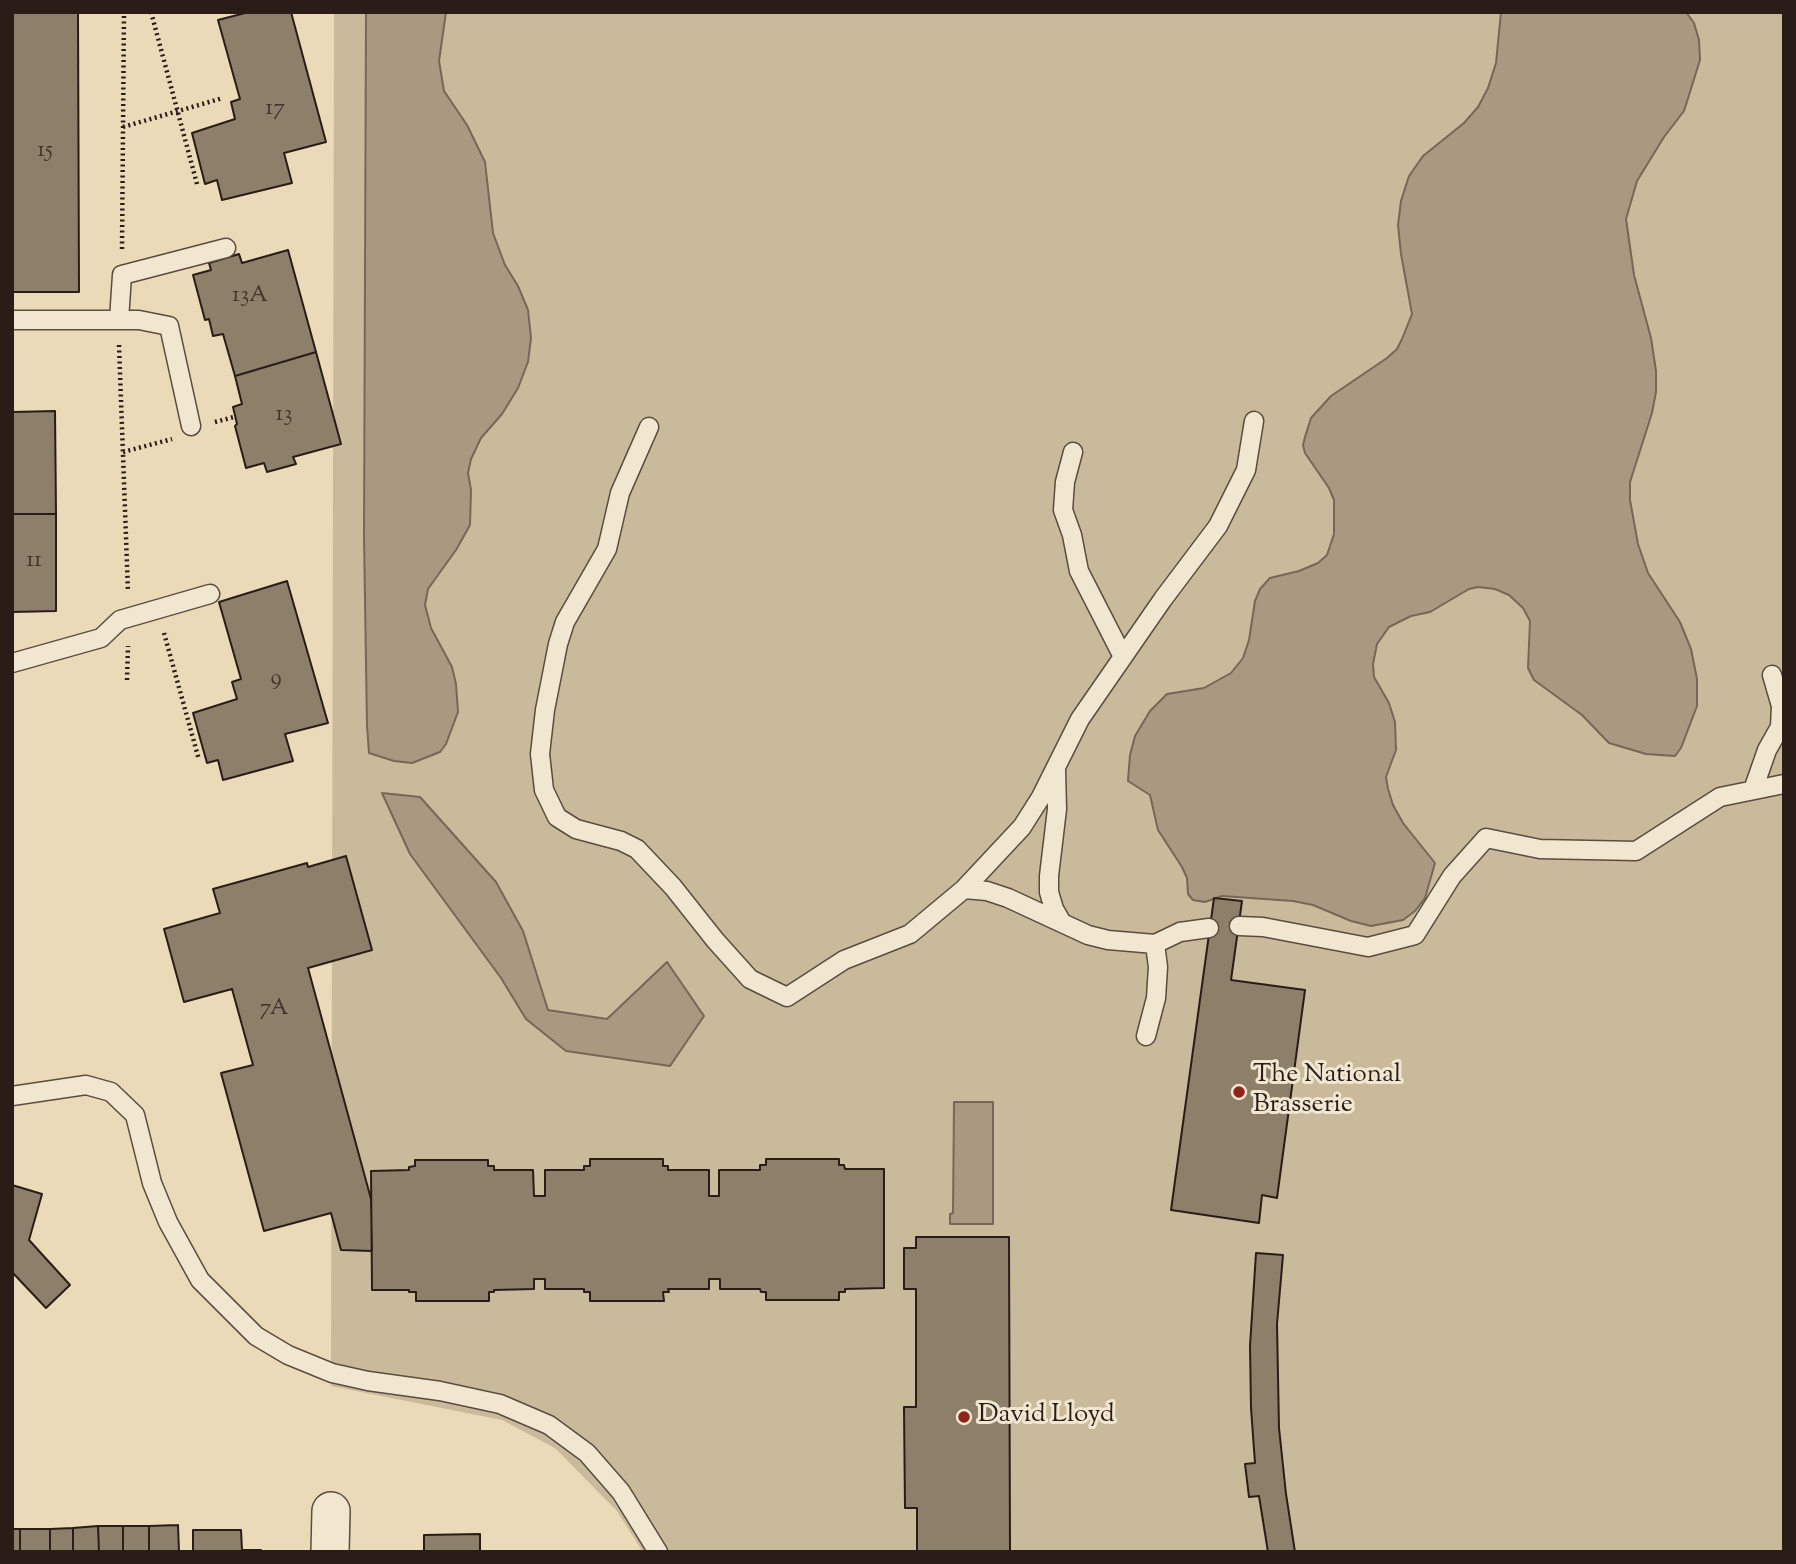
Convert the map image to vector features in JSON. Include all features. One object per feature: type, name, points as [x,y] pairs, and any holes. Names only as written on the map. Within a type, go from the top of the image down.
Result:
[{"type":"street","points":[[330,1552],[331,1511]]},
{"type":"lane","points":[[118,320],[122,275],[226,248]]},
{"type":"lane","points":[[12,320],[139,320],[169,326],[191,426]]},
{"type":"lane","points":[[649,427],[620,493],[607,549],[565,622],[552,669],[540,754],[544,790],[557,817],[576,829],[621,841],[637,849],[673,887],[750,979],[787,997],[844,960],[910,934],[964,889],[1022,827],[1056,770],[1080,719],[1163,599],[1218,526],[1246,470],[1254,421]]},
{"type":"lane","points":[[1073,452],[1065,482],[1063,510],[1072,536],[1079,571],[1123,657]]},
{"type":"lane","points":[[12,663],[101,638],[120,620],[129,625],[210,594]]},
{"type":"lane","points":[[1754,790],[1767,750],[1780,727],[1781,706],[1772,675]]},
{"type":"lane","points":[[1056,770],[1057,809],[1050,859],[1049,892],[1062,923]]},
{"type":"lane","points":[[1238,926],[1264,927],[1368,947],[1415,935],[1452,876],[1486,838],[1540,849],[1636,850],[1720,797],[1784,784]]},
{"type":"lane","points":[[964,889],[987,891],[1008,898],[1088,935],[1108,940],[1155,944],[1180,932],[1209,928]]},
{"type":"lane","points":[[1146,1036],[1156,998],[1158,967],[1155,944]]},
{"type":"lane","points":[[12,1096],[86,1085],[111,1092],[135,1115],[152,1184],[168,1222],[200,1280],[256,1336],[288,1355],[332,1373],[440,1391],[500,1405],[549,1425],[587,1453],[621,1492],[658,1552]]},
{"type":"path","points":[[122,275],[124,12]]},
{"type":"path","points":[[151,12],[197,184]]},
{"type":"path","points":[[123,127],[223,98]]},
{"type":"path","points":[[118,320],[129,625],[127,680]]},
{"type":"path","points":[[129,625],[162,623],[199,760]]},
{"type":"shaded area","points":[[334,12],[1784,12],[1784,1552],[643,1552],[617,1511],[555,1448],[502,1420],[331,1386]]},
{"type":"shaded area","points":[[366,12],[446,12],[439,61],[444,91],[467,125],[485,162],[493,233],[505,265],[528,310],[531,338],[528,362],[518,388],[502,414],[481,438],[471,459],[468,473],[471,490],[470,525],[428,589],[425,605],[431,628],[452,667],[458,712],[446,744],[440,752],[412,763],[394,761],[369,753],[367,726],[364,537]]},
{"type":"shaded area","points":[[1501,12],[1686,12],[1694,23],[1699,40],[1700,60],[1684,111],[1664,137],[1637,181],[1626,219],[1634,275],[1651,338],[1656,371],[1652,413],[1630,482],[1630,500],[1638,544],[1648,573],[1680,622],[1691,649],[1697,679],[1697,706],[1681,748],[1675,756],[1646,754],[1609,743],[1582,715],[1534,680],[1528,668],[1530,621],[1523,608],[1509,595],[1495,589],[1469,589],[1430,612],[1411,616],[1389,627],[1377,644],[1373,664],[1374,677],[1389,703],[1395,722],[1396,750],[1386,777],[1388,789],[1403,823],[1435,863],[1425,898],[1415,911],[1403,920],[1371,926],[1351,921],[1313,905],[1293,901],[1222,896],[1205,902],[1193,900],[1188,894],[1187,878],[1182,867],[1158,830],[1150,795],[1128,781],[1135,736],[1150,711],[1167,694],[1204,688],[1231,673],[1243,658],[1249,640],[1255,601],[1260,589],[1270,578],[1299,571],[1318,563],[1327,555],[1334,534],[1334,500],[1305,453],[1303,445],[1311,418],[1331,396],[1387,358],[1397,349],[1402,339],[1412,314],[1398,225],[1401,201],[1409,176],[1423,156],[1464,123],[1478,107],[1496,63]]},
{"type":"shaded area","points":[[382,793],[420,797],[496,882],[523,931],[548,1010],[607,1019],[667,962],[704,1016],[670,1066],[566,1051],[526,1019],[501,978],[410,854]]},
{"type":"shaded area","points":[[954,1102],[993,1102],[993,1224],[950,1224],[950,1214],[953,1213]]},
{"type":"building","points":[[12,12],[78,12],[79,292],[12,292]]},
{"type":"building","points":[[249,12],[291,12],[326,142],[284,153],[292,183],[222,200],[217,180],[205,184],[192,133],[235,119],[231,102],[240,99],[218,20]]},
{"type":"building","points":[[288,250],[316,352],[235,376],[223,334],[213,336],[209,319],[205,320],[193,275],[211,270],[209,263],[239,254],[242,263]]},
{"type":"building","points":[[316,352],[341,444],[293,457],[296,464],[267,472],[264,463],[246,468],[235,426],[237,424],[233,407],[242,404],[235,376]]},
{"type":"building","points":[[55,411],[56,514],[12,514],[12,412]]},
{"type":"building","points":[[12,514],[56,514],[56,611],[12,612]]},
{"type":"building","points":[[287,581],[328,723],[285,734],[293,761],[223,780],[218,760],[207,763],[193,713],[237,699],[232,682],[241,679],[219,602]]},
{"type":"building","points":[[346,856],[372,950],[308,968],[371,1199],[372,1251],[341,1250],[331,1213],[264,1231],[221,1073],[253,1065],[232,989],[184,1002],[164,929],[220,913],[213,889],[307,863],[308,867]]},
{"type":"building","name":"The National Brasserie","points":[[1214,898],[1242,901],[1231,980],[1305,990],[1277,1198],[1262,1195],[1259,1223],[1171,1210]]},
{"type":"building","points":[[590,1159],[663,1159],[663,1166],[668,1166],[668,1170],[709,1170],[709,1196],[719,1196],[719,1170],[760,1170],[760,1165],[766,1165],[766,1159],[839,1159],[839,1165],[844,1165],[845,1169],[884,1169],[884,1288],[845,1289],[845,1292],[839,1292],[839,1300],[766,1300],[766,1292],[761,1292],[760,1289],[720,1289],[720,1279],[709,1279],[709,1289],[668,1289],[669,1292],[663,1292],[664,1301],[590,1301],[590,1292],[584,1292],[584,1289],[545,1289],[545,1279],[534,1279],[534,1289],[494,1290],[489,1292],[489,1301],[416,1301],[416,1292],[409,1290],[372,1290],[371,1171],[409,1170],[409,1167],[415,1166],[415,1160],[488,1160],[488,1166],[494,1166],[494,1170],[533,1170],[534,1196],[545,1196],[545,1170],[584,1170],[584,1166],[590,1166]]},
{"type":"building","points":[[12,1185],[42,1194],[29,1240],[70,1285],[46,1308],[12,1272]]},
{"type":"building","points":[[916,1237],[1009,1237],[1010,1552],[917,1552],[917,1508],[905,1508],[904,1407],[916,1407],[916,1289],[904,1289],[904,1248],[916,1248]]},
{"type":"building","points":[[1256,1253],[1283,1255],[1277,1324],[1279,1428],[1295,1552],[1268,1552],[1259,1496],[1249,1497],[1245,1464],[1255,1463],[1250,1346]]},
{"type":"building","points":[[178,1525],[179,1552],[149,1552],[149,1526]]},
{"type":"building","points":[[98,1526],[123,1526],[123,1552],[99,1552]]},
{"type":"building","points":[[98,1526],[99,1552],[73,1552],[73,1528]]},
{"type":"building","points":[[123,1526],[149,1526],[149,1552],[123,1552]]},
{"type":"building","points":[[73,1528],[73,1552],[50,1552],[50,1529]]},
{"type":"building","points":[[12,1529],[20,1529],[20,1552],[12,1552]]},
{"type":"building","points":[[20,1529],[50,1529],[50,1552],[20,1552]]},
{"type":"building","points":[[193,1530],[241,1530],[242,1550],[261,1552],[193,1552]]},
{"type":"building","points":[[480,1534],[480,1552],[424,1552],[424,1535]]},
{"type":"place","name":"The National Brasserie","points":[[1239,1092]]},
{"type":"place","name":"David Lloyd","points":[[964,1417]]}]
